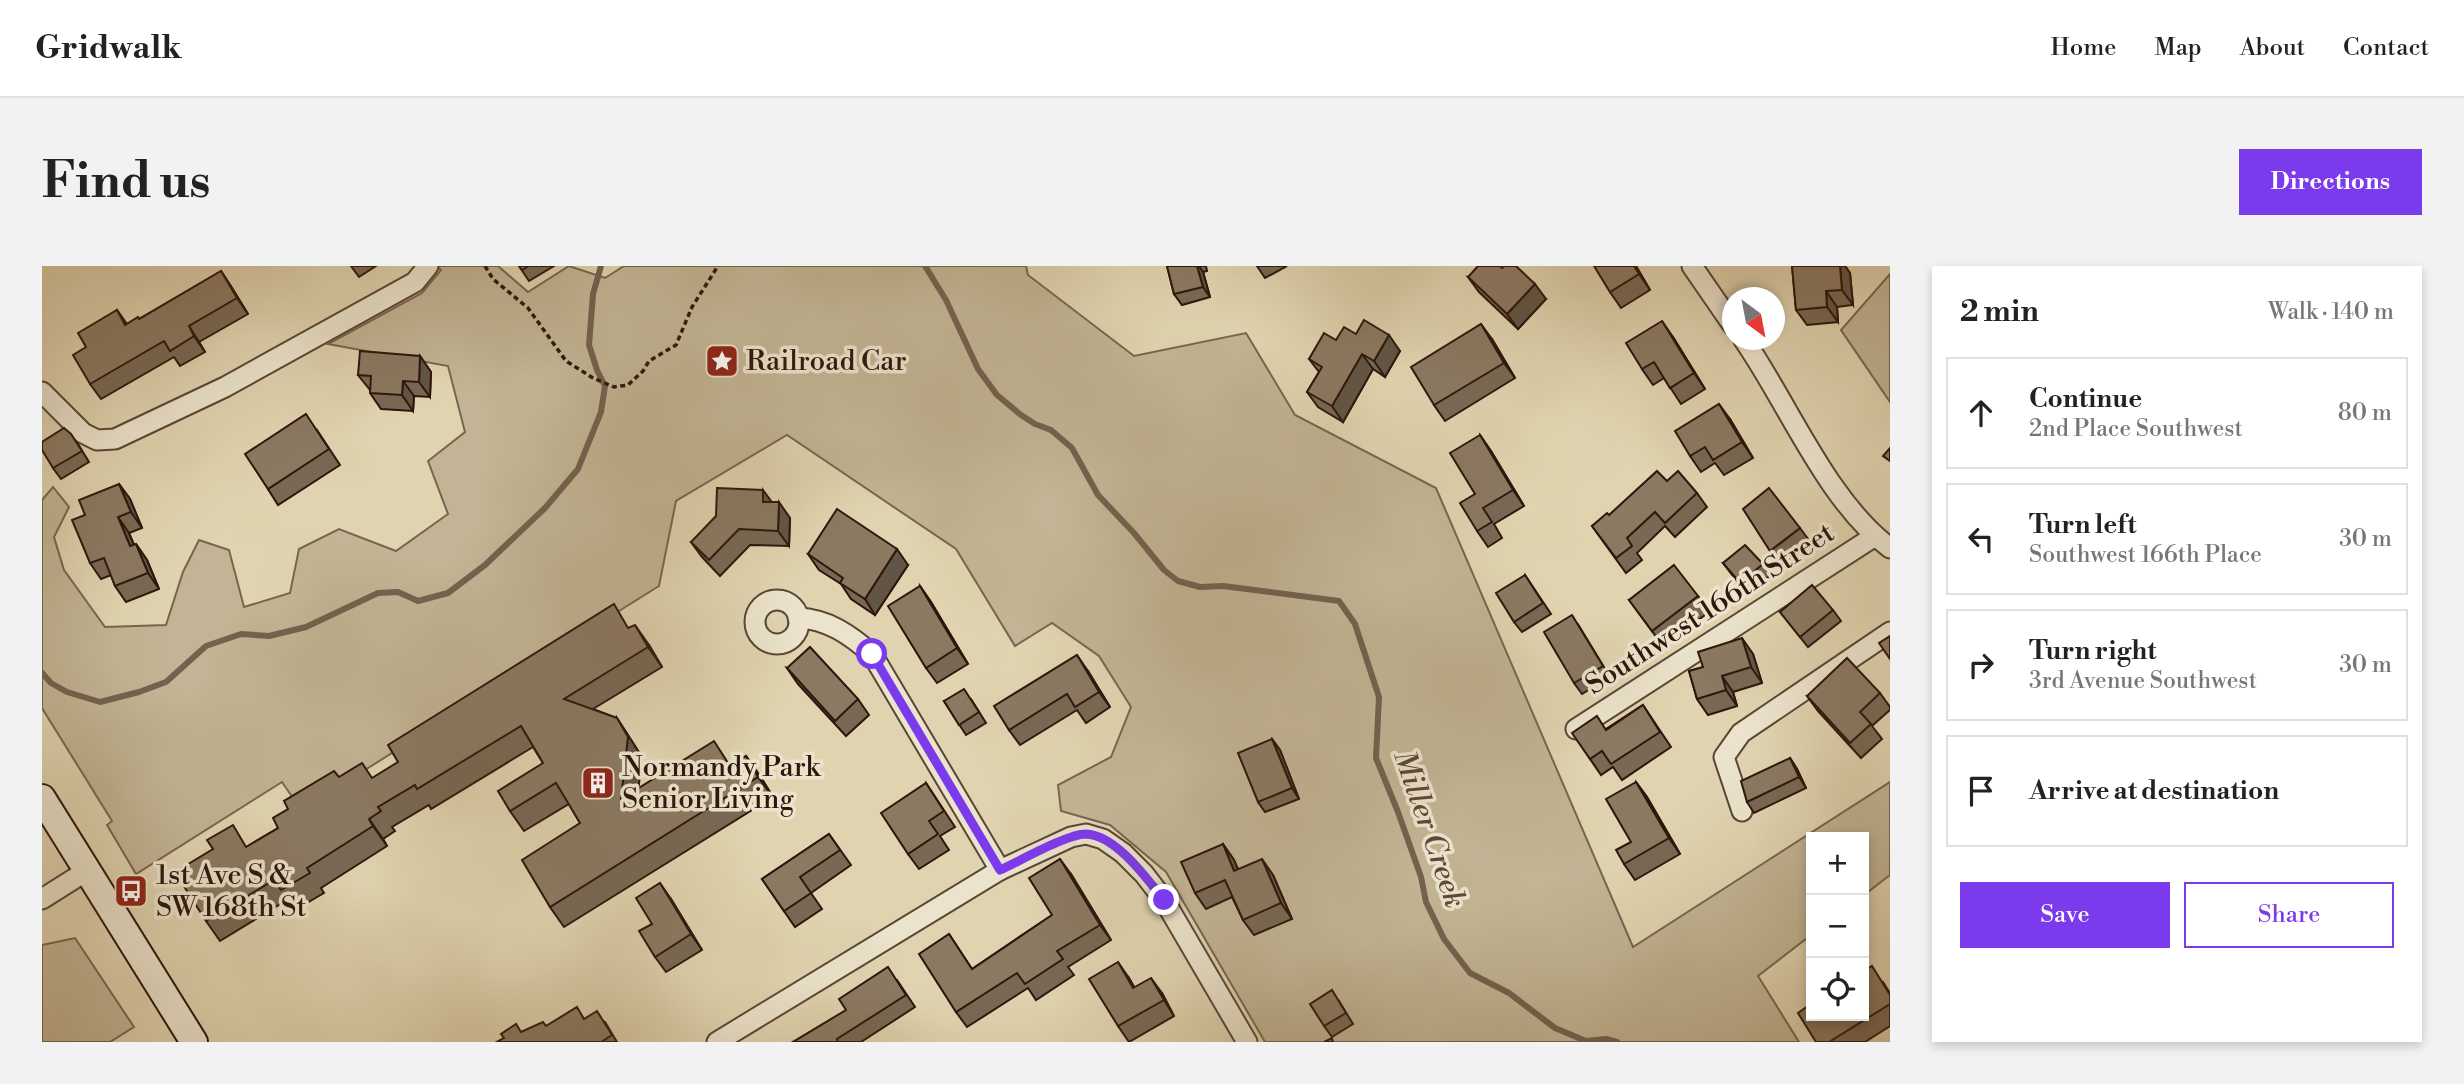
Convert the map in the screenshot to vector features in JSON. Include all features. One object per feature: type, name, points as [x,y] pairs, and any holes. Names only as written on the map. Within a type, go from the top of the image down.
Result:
[{"type":"main road","points":[[42,798],[194,1042]]},
{"type":"street","points":[[42,392],[83,433],[97,440],[115,439],[225,387],[415,282],[428,266]]},
{"type":"street","points":[[1692,266],[1722,310]]},
{"type":"street","points":[[1751,350],[1826,475],[1882,542]]},
{"type":"street","name":"Southwest 166th Street","points":[[1576,729],[1882,542]]},
{"type":"street","points":[[798,618],[811,618],[833,626],[855,639],[872,654],[1000,870]]},
{"type":"street","points":[[1742,811],[1724,757],[1741,733],[1890,632]]},
{"type":"street","points":[[717,1042],[1000,870],[1070,837],[1086,834],[1104,839],[1144,874],[1164,900],[1247,1042]]},
{"type":"street","points":[[42,899],[88,870]]},
{"type":"path","points":[[485,266],[499,285],[528,308],[566,361],[614,387],[628,385],[643,371],[649,360],[676,345],[692,307],[718,266]]},
{"type":"shaded area","points":[[437,266],[498,266],[528,292],[569,266],[605,278],[624,266],[1026,266],[1028,275],[1134,356],[1246,333],[1295,415],[1436,488],[1633,947],[1806,836],[1806,939],[1758,976],[1799,1042],[1265,1042],[1166,872],[1110,825],[1061,811],[1058,785],[1111,757],[1131,707],[1099,656],[1052,623],[1015,646],[956,549],[787,435],[676,501],[659,586],[301,810],[282,782],[136,874],[107,825],[112,821],[42,708],[42,500],[53,487],[69,507],[54,537],[64,570],[105,627],[166,625],[183,572],[199,540],[229,550],[244,607],[290,593],[299,549],[339,529],[396,551],[448,514],[428,461],[465,432],[448,366],[328,344],[422,293],[441,270]]},
{"type":"shaded area","points":[[1890,274],[1890,402],[1841,330]]},
{"type":"shaded area","points":[[1890,782],[1890,875],[1869,891],[1869,832],[1812,832]]},
{"type":"shaded area","points":[[75,938],[134,1027],[110,1042],[42,1042],[42,945]]},
{"type":"building","points":[[1167,266],[1197,266],[1203,287],[1174,294]]},
{"type":"building","points":[[1478,266],[1516,266],[1535,284],[1507,314],[1468,277]]},
{"type":"building","points":[[1594,266],[1634,266],[1639,274],[1610,292]]},
{"type":"building","points":[[1792,266],[1840,266],[1842,290],[1826,291],[1827,307],[1796,310]]},
{"type":"building","points":[[221,271],[237,298],[189,326],[194,336],[170,351],[164,341],[90,384],[73,355],[86,347],[78,333],[117,310],[125,325],[138,317],[139,319]]},
{"type":"building","points":[[1364,320],[1389,335],[1374,361],[1362,354],[1332,406],[1307,392],[1322,367],[1309,359],[1324,333],[1336,340],[1344,327],[1356,334]]},
{"type":"building","points":[[1662,321],[1694,373],[1670,388],[1654,362],[1642,369],[1626,343]]},
{"type":"building","points":[[1481,324],[1504,363],[1434,405],[1411,367]]},
{"type":"building","points":[[360,351],[420,356],[419,382],[403,381],[402,395],[370,393],[371,376],[358,375]]},
{"type":"building","points":[[1719,404],[1742,442],[1713,460],[1705,447],[1690,456],[1675,431]]},
{"type":"building","points":[[306,414],[329,449],[268,489],[245,454]]},
{"type":"building","points":[[64,428],[82,451],[53,468],[42,450],[42,442]]},
{"type":"building","points":[[1480,435],[1513,490],[1483,508],[1492,522],[1477,531],[1460,503],[1475,494],[1450,453]]},
{"type":"building","points":[[1890,448],[1890,461],[1883,456]]},
{"type":"building","points":[[1657,471],[1667,481],[1678,471],[1697,493],[1665,523],[1655,512],[1627,538],[1632,546],[1616,558],[1592,526],[1607,513],[1609,515]]},
{"type":"building","points":[[119,484],[131,512],[118,517],[130,546],[136,544],[148,573],[115,586],[104,558],[90,563],[72,520],[85,515],[79,500]]},
{"type":"building","points":[[717,488],[763,490],[763,502],[779,502],[778,531],[739,529],[709,560],[691,542],[716,516]]},
{"type":"building","points":[[1769,488],[1800,528],[1770,551],[1743,509]]},
{"type":"building","points":[[837,509],[897,549],[865,599],[840,583],[843,578],[808,554]]},
{"type":"building","points":[[1745,545],[1763,564],[1740,583],[1723,563]]},
{"type":"building","points":[[1674,565],[1698,596],[1652,631],[1629,600]]},
{"type":"building","points":[[1525,575],[1543,603],[1514,622],[1496,593]]},
{"type":"building","points":[[1812,585],[1833,610],[1800,637],[1780,612]]},
{"type":"building","points":[[920,586],[957,648],[926,668],[888,606]]},
{"type":"building","name":"Normandy Park Senior Living","points":[[614,604],[628,628],[635,625],[648,647],[564,699],[617,718],[628,737],[621,799],[714,741],[730,766],[746,756],[758,777],[550,907],[522,860],[580,823],[556,783],[510,811],[498,791],[543,763],[521,726],[417,789],[415,785],[378,807],[381,811],[369,819],[373,826],[307,868],[310,873],[281,890],[274,880],[206,921],[175,872],[213,849],[207,840],[233,825],[246,847],[278,828],[273,818],[288,809],[284,801],[334,771],[339,777],[362,763],[372,778],[398,762],[388,745]]},
{"type":"building","points":[[1572,615],[1603,666],[1574,683],[1544,632]]},
{"type":"building","points":[[1890,636],[1890,659],[1879,643]]},
{"type":"building","points":[[1742,638],[1751,667],[1722,676],[1726,690],[1697,699],[1689,671],[1703,667],[1698,652]]},
{"type":"building","points":[[810,647],[858,699],[835,721],[787,668]]},
{"type":"building","points":[[1077,655],[1099,692],[1075,707],[1067,694],[1009,730],[994,706]]},
{"type":"building","points":[[1847,658],[1880,693],[1860,712],[1871,724],[1850,743],[1807,696]]},
{"type":"building","points":[[964,689],[979,712],[959,725],[944,701]]},
{"type":"building","points":[[1643,705],[1660,732],[1611,764],[1602,751],[1590,759],[1572,733],[1597,716],[1606,730]]},
{"type":"building","points":[[1272,739],[1292,788],[1258,802],[1238,753]]},
{"type":"building","points":[[1790,758],[1799,777],[1747,802],[1741,781]]},
{"type":"building","points":[[1636,782],[1669,838],[1624,864],[1616,850],[1631,842],[1606,799]]},
{"type":"building","points":[[926,783],[944,811],[929,821],[938,834],[908,854],[881,813]]},
{"type":"building","points":[[829,834],[840,850],[800,877],[811,893],[784,911],[762,879]]},
{"type":"building","points":[[1223,844],[1234,871],[1262,859],[1281,903],[1243,920],[1225,880],[1195,893],[1181,862]]},
{"type":"building","points":[[1060,859],[1100,925],[1057,951],[1063,959],[1025,984],[1017,973],[956,1012],[919,954],[949,934],[972,969],[1052,915],[1029,878]]},
{"type":"building","points":[[660,883],[691,934],[655,957],[639,931],[652,924],[636,898]]},
{"type":"building","points":[[1118,962],[1133,988],[1151,978],[1164,1000],[1118,1026],[1089,979]]},
{"type":"building","points":[[1872,966],[1890,995],[1890,1004],[1869,1017],[1869,968]]},
{"type":"building","points":[[888,967],[906,995],[837,1039],[838,1042],[793,1042],[846,1010],[839,999]]},
{"type":"building","points":[[1332,990],[1346,1013],[1324,1026],[1310,1004]]},
{"type":"building","points":[[577,1007],[584,1019],[597,1011],[612,1035],[601,1042],[497,1042],[504,1038],[501,1034],[516,1024],[521,1032],[543,1022],[546,1026]]},
{"type":"building","points":[[1806,1007],[1806,1021],[1863,1021],[1829,1042],[1816,1042],[1798,1013]]},
{"type":"waterway","points":[[42,673],[51,683],[67,692],[100,702],[166,682],[206,646],[241,634],[269,636],[306,627],[378,593],[398,592],[418,601],[448,593],[485,565],[545,508],[578,469],[601,412],[605,386],[589,345],[593,294],[601,266]]},
{"type":"waterway","name":"Miller Creek","points":[[925,266],[946,300],[978,369],[997,395],[1021,415],[1051,430],[1072,448],[1098,495],[1164,570],[1178,581],[1200,587],[1223,586],[1339,601],[1355,624],[1379,697],[1376,758],[1421,877],[1426,902],[1444,939],[1470,973],[1509,993],[1555,1028],[1586,1041],[1606,1039],[1617,1042]]},
{"type":"place","name":"Railroad Car","points":[[722,361]]},
{"type":"place","name":"Normandy Park Senior Living","points":[[598,783]]},
{"type":"place","name":"1st Ave S & SW 168th St","points":[[131,891]]},
{"type":"route","points":[[872,654],[1000,870],[1070,837],[1086,834],[1104,839],[1123,853],[1164,900]]}]
